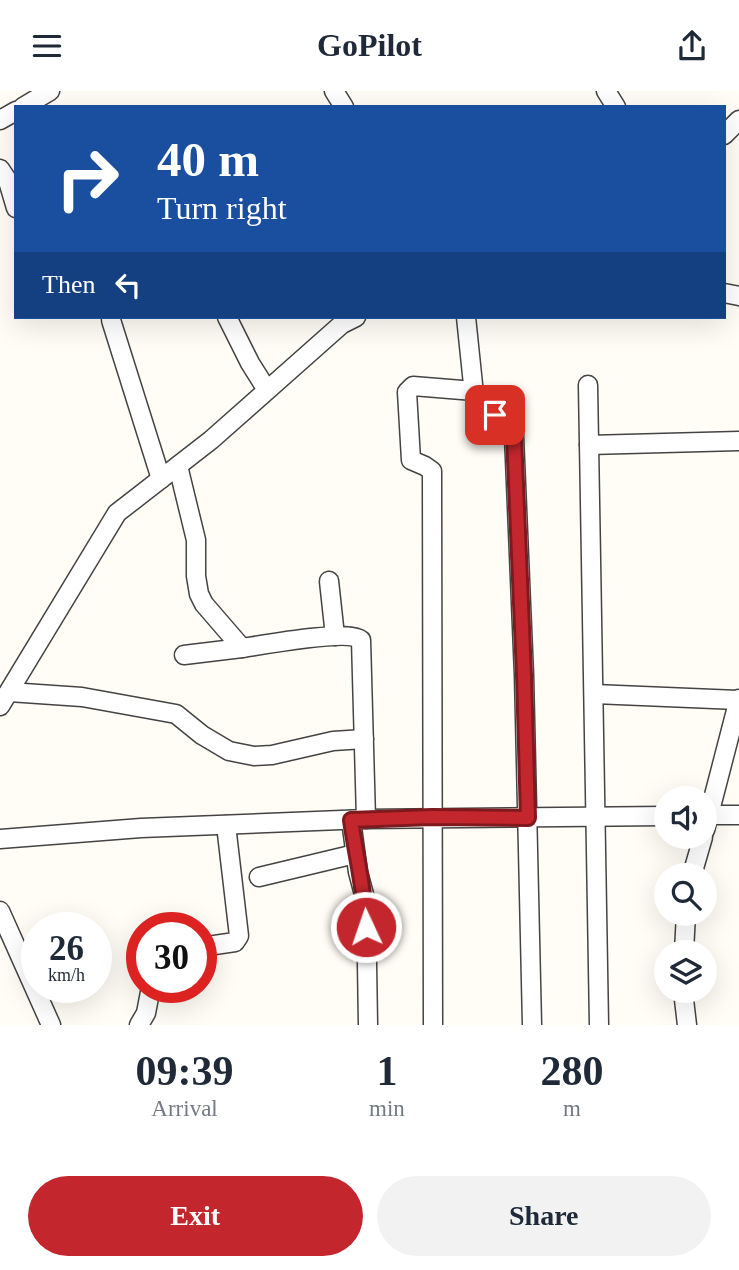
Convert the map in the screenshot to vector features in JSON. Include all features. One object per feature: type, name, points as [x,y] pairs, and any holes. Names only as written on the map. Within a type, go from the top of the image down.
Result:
[{"type":"street","points":[[26,105],[50,91]]},
{"type":"street","points":[[726,133],[739,120]]},
{"type":"street","points":[[0,169],[8,181],[14,201]]},
{"type":"street","points":[[228,319],[267,390]]},
{"type":"street","points":[[4,699],[117,513],[178,466],[342,324],[352,319]]},
{"type":"street","points":[[466,319],[477,401],[509,424],[514,436],[524,675],[531,1025]]},
{"type":"street","points":[[111,320],[161,479]]},
{"type":"street","points":[[588,385],[599,1025]]},
{"type":"street","points":[[433,1025],[432,471],[411,460],[407,392],[413,386],[474,391]]},
{"type":"street","points":[[589,445],[739,441]]},
{"type":"street","points":[[178,466],[196,540],[196,576],[200,594],[204,604],[242,648]]},
{"type":"street","points":[[328,581],[335,636]]},
{"type":"street","points":[[184,655],[335,636],[356,636],[361,640],[364,739],[355,854],[366,902],[368,1025]]},
{"type":"street","points":[[594,694],[738,700],[716,786]]},
{"type":"street","points":[[4,699],[82,697],[177,714],[202,735],[229,751],[254,756],[272,755],[333,741],[364,739]]},
{"type":"street","points":[[717,818],[739,814]]},
{"type":"street","points":[[0,839],[141,828],[432,817],[654,816]]},
{"type":"street","points":[[217,945],[235,942],[239,936],[226,825]]},
{"type":"street","points":[[259,877],[355,854]]},
{"type":"street","points":[[0,911],[46,1024]]},
{"type":"street","points":[[139,1025],[148,1003]]},
{"type":"street","points":[[684,1003],[687,1025]]},
{"type":"route","points":[[366,927],[365,895],[358,873],[351,820],[528,818],[514,436],[509,424],[495,415]]}]
